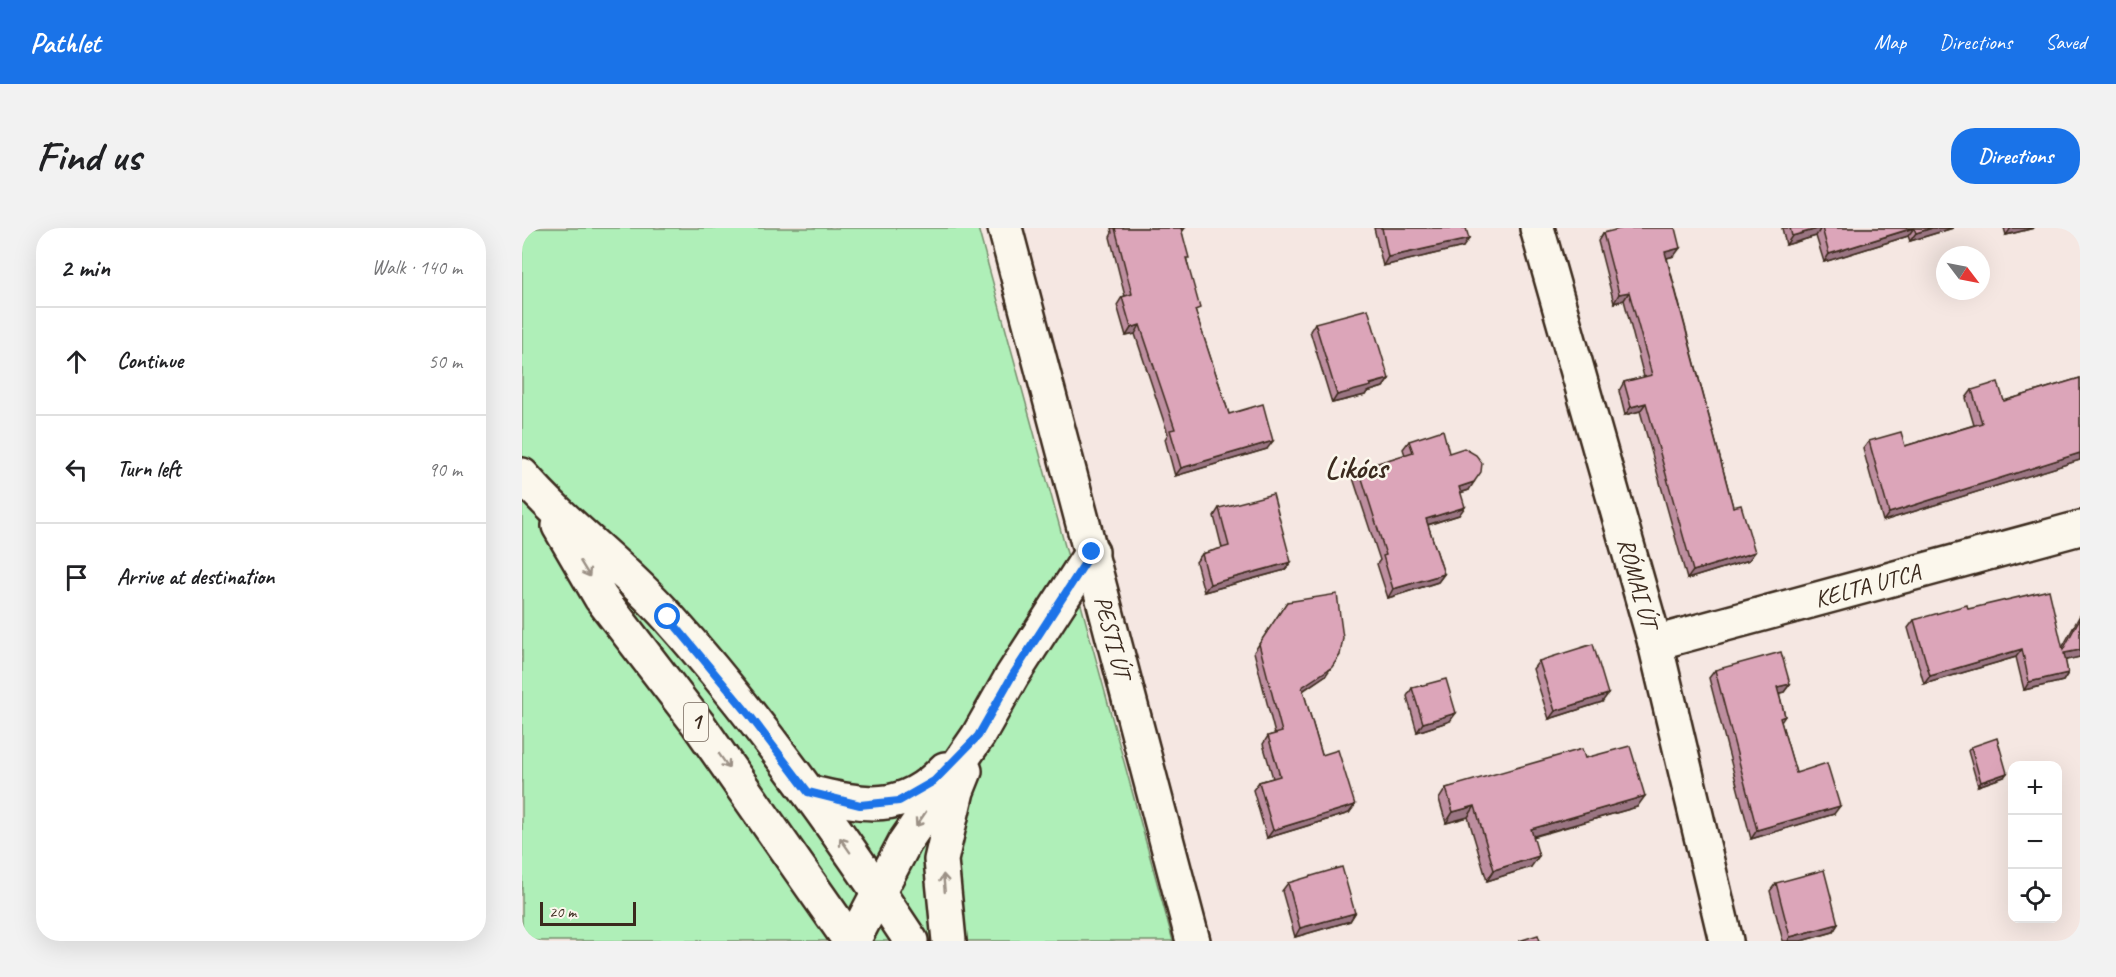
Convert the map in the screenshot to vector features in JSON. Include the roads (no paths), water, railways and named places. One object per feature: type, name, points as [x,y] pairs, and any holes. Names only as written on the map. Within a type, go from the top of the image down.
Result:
[{"type":"street","name":"PESTI ÚT","points":[[1005,228],[1193,941]]},
{"type":"street","name":"RÓMAI ÚT","points":[[1537,228],[1655,643],[1725,941]]},
{"type":"street","name":"1","points":[[522,475],[544,501],[608,557],[668,617],[751,717],[808,792],[911,941]]},
{"type":"street","name":"1","points":[[544,501],[602,598],[698,724],[852,941]]},
{"type":"street","name":"KELTA UTCA","points":[[1655,643],[2080,528]]},
{"type":"street","points":[[852,941],[905,842],[978,736],[1012,676],[1092,552]]},
{"type":"street","points":[[808,792],[860,805],[899,801],[934,781],[978,736]]},
{"type":"street","points":[[949,941],[941,860],[957,791],[978,736]]},
{"type":"district","name":"Likócs","points":[[1356,468]]}]
